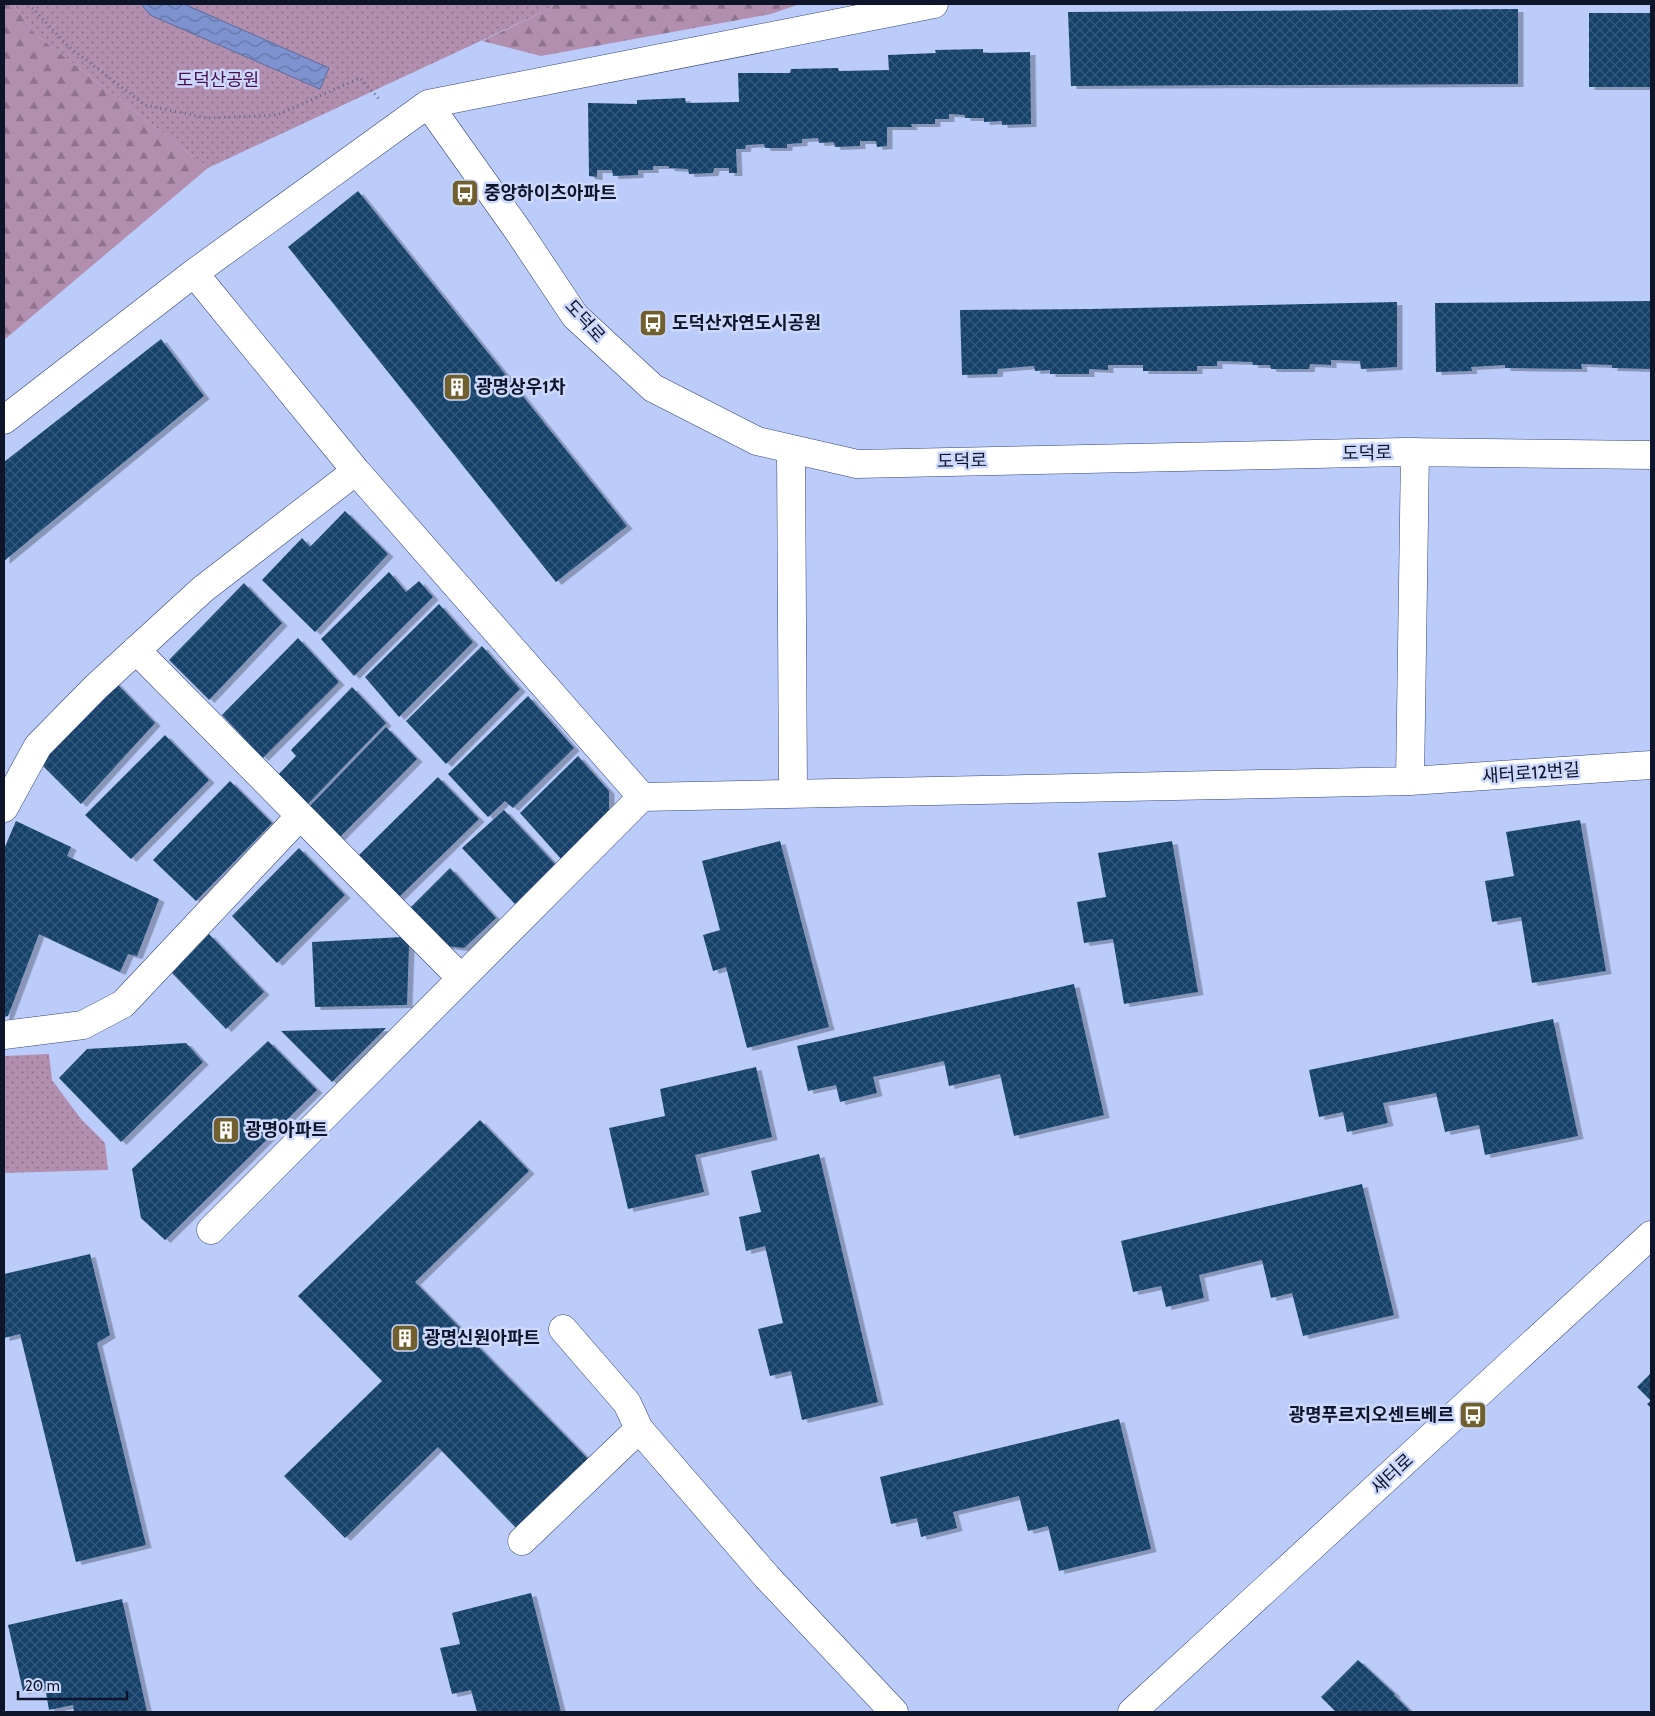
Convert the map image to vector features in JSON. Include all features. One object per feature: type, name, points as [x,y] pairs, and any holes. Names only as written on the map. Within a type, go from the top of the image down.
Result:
[{"type":"street","points":[[4,420],[194,273],[428,104],[934,4]]},
{"type":"street","name":"도덕로","points":[[428,104],[520,232],[575,316],[653,388],[757,441],[857,464],[1414,452],[1651,455]]},
{"type":"street","points":[[194,273],[356,471],[642,797],[211,1230]]},
{"type":"street","points":[[791,449],[793,794]]},
{"type":"street","points":[[1410,781],[1414,452]]},
{"type":"street","points":[[4,808],[38,746],[96,687],[203,589],[356,471]]},
{"type":"street","points":[[136,650],[461,978]]},
{"type":"street","name":"새터로12번길","points":[[642,797],[1410,781],[1651,765]]},
{"type":"street","points":[[4,1035],[82,1025],[123,1004],[300,816]]},
{"type":"street","name":"새터로","points":[[1132,1712],[1651,1235]]},
{"type":"street","points":[[563,1329],[627,1403],[639,1429],[767,1577],[894,1712]]},
{"type":"street","points":[[522,1541],[639,1429]]},
{"type":"path","points":[[29,4],[68,46],[145,105],[208,118],[277,115],[360,78],[400,123]]},
{"type":"green space","points":[[4,4],[13,4],[35,34],[208,168],[4,340]]},
{"type":"green space","name":"도덕산공원","points":[[13,4],[554,4],[549,9],[208,168],[35,34]]},
{"type":"green space","points":[[554,4],[800,4],[771,14],[541,56],[482,41],[549,9]]},
{"type":"green space","points":[[49,1054],[52,1080],[81,1119],[105,1143],[108,1170],[4,1173],[4,1056]]},
{"type":"water","points":[[141,4],[184,4],[329,68],[320,89],[150,15]]},
{"type":"building","points":[[1518,9],[1518,84],[1071,86],[1068,12]]},
{"type":"building","points":[[1589,13],[1651,13],[1651,87],[1589,87]]},
{"type":"building","points":[[983,49],[983,53],[1030,52],[1031,124],[1002,125],[1002,121],[984,122],[984,118],[965,118],[965,115],[949,114],[949,119],[935,119],[935,124],[911,124],[912,127],[887,127],[887,146],[877,147],[876,141],[860,141],[860,146],[835,147],[834,142],[819,143],[818,138],[802,139],[802,143],[787,144],[787,148],[765,148],[764,144],[746,145],[745,149],[736,149],[737,173],[729,173],[729,168],[714,168],[713,173],[689,174],[688,169],[653,166],[653,170],[638,170],[638,175],[613,176],[612,170],[597,170],[597,177],[589,176],[588,103],[637,104],[637,100],[685,98],[686,103],[739,102],[738,73],[790,73],[791,69],[838,68],[839,71],[889,70],[888,55],[936,53],[935,50]]},
{"type":"building","name":"광명상우1차","points":[[358,191],[627,526],[556,582],[288,247]]},
{"type":"building","points":[[1651,301],[1651,369],[1612,368],[1612,365],[1581,364],[1582,369],[1505,368],[1505,365],[1471,367],[1472,371],[1436,372],[1435,303]]},
{"type":"building","points":[[1397,302],[1397,367],[1361,369],[1360,361],[1331,360],[1331,365],[1310,364],[1309,369],[1271,369],[1270,365],[1253,365],[1252,362],[1217,361],[1217,366],[1197,366],[1197,371],[1143,371],[1143,365],[1108,365],[1108,370],[1089,369],[1089,374],[1050,374],[1050,370],[1035,371],[1034,366],[998,369],[997,374],[962,375],[960,310]]},
{"type":"building","points":[[161,339],[204,396],[4,561],[4,462]]},
{"type":"building","points":[[345,511],[388,554],[315,632],[262,580],[302,538],[310,547]]},
{"type":"building","points":[[389,572],[406,592],[419,581],[433,597],[354,676],[321,639]]},
{"type":"building","points":[[244,583],[282,623],[209,700],[169,660]]},
{"type":"building","points":[[439,604],[473,642],[399,717],[365,677]]},
{"type":"building","points":[[298,638],[339,682],[263,758],[222,715]]},
{"type":"building","points":[[482,646],[520,689],[446,764],[406,721]]},
{"type":"building","points":[[114,681],[155,723],[81,804],[39,762]]},
{"type":"building","points":[[352,687],[386,723],[307,805],[277,776],[296,756],[291,750]]},
{"type":"building","points":[[528,696],[574,748],[513,808],[505,801],[488,817],[448,774]]},
{"type":"building","points":[[386,727],[417,759],[339,838],[309,807]]},
{"type":"building","points":[[165,735],[209,780],[131,859],[85,815]]},
{"type":"building","points":[[578,756],[609,791],[609,815],[562,860],[520,813]]},
{"type":"building","points":[[438,777],[479,819],[398,898],[357,857]]},
{"type":"building","points":[[230,781],[272,823],[196,901],[153,860]]},
{"type":"building","points":[[504,810],[555,864],[515,904],[462,848]]},
{"type":"building","points":[[1580,820],[1606,971],[1532,983],[1521,917],[1492,922],[1485,881],[1514,876],[1506,832]]},
{"type":"building","points":[[16,821],[71,847],[67,856],[159,899],[137,956],[128,954],[120,972],[39,934],[8,1016],[4,1017],[4,849]]},
{"type":"building","points":[[780,841],[829,1027],[747,1048],[726,967],[713,971],[703,935],[720,930],[702,861]]},
{"type":"building","points":[[1172,841],[1198,992],[1124,1004],[1113,939],[1084,943],[1077,902],[1106,897],[1098,853]]},
{"type":"building","points":[[299,848],[345,895],[277,963],[232,916]]},
{"type":"building","points":[[450,868],[496,918],[464,948],[445,946],[409,909]]},
{"type":"building","points":[[209,934],[264,992],[226,1029],[172,973]]},
{"type":"building","points":[[402,937],[409,946],[407,1005],[315,1007],[312,942]]},
{"type":"building","points":[[1074,984],[1104,1115],[1014,1136],[1000,1074],[949,1086],[944,1061],[873,1077],[877,1093],[840,1102],[836,1085],[808,1091],[797,1046]]},
{"type":"building","points":[[1553,1019],[1578,1136],[1485,1155],[1479,1125],[1445,1132],[1436,1093],[1383,1103],[1388,1123],[1347,1132],[1343,1112],[1319,1117],[1309,1070]]},
{"type":"building","points":[[386,1028],[332,1082],[281,1031]]},
{"type":"building","name":"광명아파트","points":[[268,1041],[317,1090],[165,1240],[141,1218],[132,1169]]},
{"type":"building","points":[[186,1043],[203,1062],[121,1142],[59,1078],[87,1049]]},
{"type":"building","points":[[756,1067],[772,1137],[695,1155],[704,1192],[628,1209],[609,1128],[665,1116],[660,1089]]},
{"type":"building","name":"광명신원아파트","points":[[480,1120],[529,1171],[415,1282],[589,1460],[517,1529],[438,1447],[345,1538],[284,1476],[382,1381],[298,1296]]},
{"type":"building","points":[[819,1154],[878,1402],[802,1420],[791,1371],[770,1376],[758,1329],[783,1323],[765,1246],[746,1251],[739,1217],[761,1212],[751,1171]]},
{"type":"building","points":[[1362,1184],[1394,1315],[1303,1336],[1292,1293],[1271,1298],[1262,1260],[1199,1275],[1204,1298],[1166,1307],[1161,1286],[1133,1292],[1121,1241]]},
{"type":"building","points":[[90,1254],[110,1335],[97,1343],[146,1545],[76,1562],[20,1334],[4,1338],[4,1274]]},
{"type":"building","points":[[1651,1373],[1651,1401],[1637,1387]]},
{"type":"building","points":[[1119,1419],[1151,1549],[1059,1571],[1048,1526],[1028,1531],[1019,1496],[953,1512],[957,1528],[921,1537],[917,1518],[891,1524],[880,1477]]},
{"type":"building","points":[[531,1593],[561,1712],[477,1712],[471,1690],[452,1694],[440,1648],[460,1644],[452,1613]]},
{"type":"building","points":[[122,1599],[147,1712],[74,1712],[73,1705],[49,1710],[45,1687],[23,1691],[8,1625]]},
{"type":"building","points":[[1358,1660],[1395,1694],[1411,1712],[1333,1712],[1335,1711],[1321,1697]]},
{"type":"place","name":"중앙하이츠아파트","points":[[465,193]]},
{"type":"place","name":"도덕산자연도시공원","points":[[653,323]]},
{"type":"place","name":"광명상우1차","points":[[457,387]]},
{"type":"place","name":"광명아파트","points":[[226,1130]]},
{"type":"place","name":"광명신원아파트","points":[[405,1338]]},
{"type":"place","name":"광명푸르지오센트베르","points":[[1473,1415]]}]
